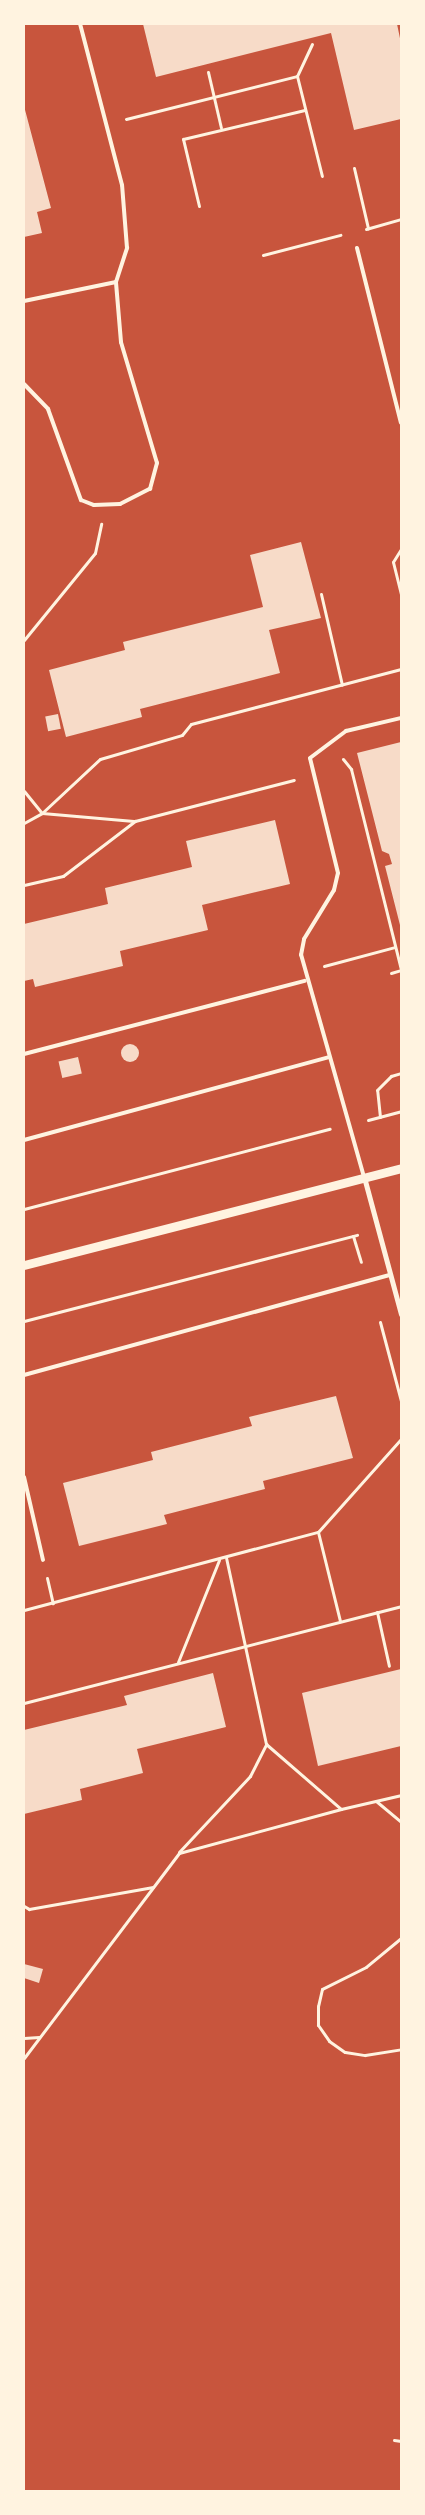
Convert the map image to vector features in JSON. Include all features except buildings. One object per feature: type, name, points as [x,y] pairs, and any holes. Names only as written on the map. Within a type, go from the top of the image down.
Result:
[{"type":"street","points":[[24,1265],[401,1168]]},
{"type":"street","points":[[364,1177],[401,1314]]},
{"type":"lane","points":[[24,384],[48,409],[81,500],[107,506],[138,498],[150,489],[157,463],[120,342],[116,282],[127,248],[127,224],[106,124],[80,24]]},
{"type":"lane","points":[[357,248],[401,423]]},
{"type":"lane","points":[[24,301],[116,282]]},
{"type":"lane","points":[[364,1177],[350,1124],[305,981],[304,939],[334,890],[338,873],[310,758],[346,731],[401,718]]},
{"type":"lane","points":[[24,1054],[305,981]]},
{"type":"lane","points":[[24,1140],[329,1057]]},
{"type":"lane","points":[[24,1375],[389,1275]]},
{"type":"lane","points":[[24,1477],[43,1560]]},
{"type":"path","points":[[312,44],[297,76],[322,176]]},
{"type":"path","points":[[208,72],[221,128]]},
{"type":"path","points":[[106,124],[297,76]]},
{"type":"path","points":[[199,206],[183,139],[221,128],[305,110]]},
{"type":"path","points":[[354,168],[368,228]]},
{"type":"path","points":[[361,230],[401,219]]},
{"type":"path","points":[[263,255],[345,234]]},
{"type":"path","points":[[24,640],[95,553],[107,506]]},
{"type":"path","points":[[401,549],[393,562],[401,594]]},
{"type":"path","points":[[321,594],[342,685]]},
{"type":"path","points":[[24,823],[42,813],[100,759],[182,734],[191,724],[401,670]]},
{"type":"path","points":[[351,769],[401,970],[391,973]]},
{"type":"path","points":[[24,791],[42,813],[135,821],[314,776]]},
{"type":"path","points":[[24,885],[63,876],[135,821]]},
{"type":"path","points":[[304,971],[396,947]]},
{"type":"path","points":[[380,1117],[377,1090],[401,1073]]},
{"type":"path","points":[[24,1209],[401,1111]]},
{"type":"path","points":[[24,1321],[378,1229]]},
{"type":"path","points":[[398,1382],[401,1401]]},
{"type":"path","points":[[24,1610],[219,1560],[318,1532],[401,1439]]},
{"type":"path","points":[[318,1532],[340,1621]]},
{"type":"path","points":[[226,1558],[266,1744],[341,1809]]},
{"type":"path","points":[[178,1663],[219,1560]]},
{"type":"path","points":[[24,1703],[401,1606]]},
{"type":"path","points":[[377,1612],[389,1666]]},
{"type":"path","points":[[24,2058],[179,1853],[250,1776],[266,1744]]},
{"type":"path","points":[[179,1853],[341,1809],[401,1795]]},
{"type":"path","points":[[376,1800],[401,1822]]},
{"type":"path","points":[[24,1906],[29,1910],[153,1887]]},
{"type":"path","points":[[401,1938],[366,1967],[322,1989],[318,2025],[329,2041],[345,2052],[365,2056],[401,2049]]},
{"type":"path","points":[[24,2038],[39,2037]]},
{"type":"path","points":[[394,2440],[401,2441]]}]
